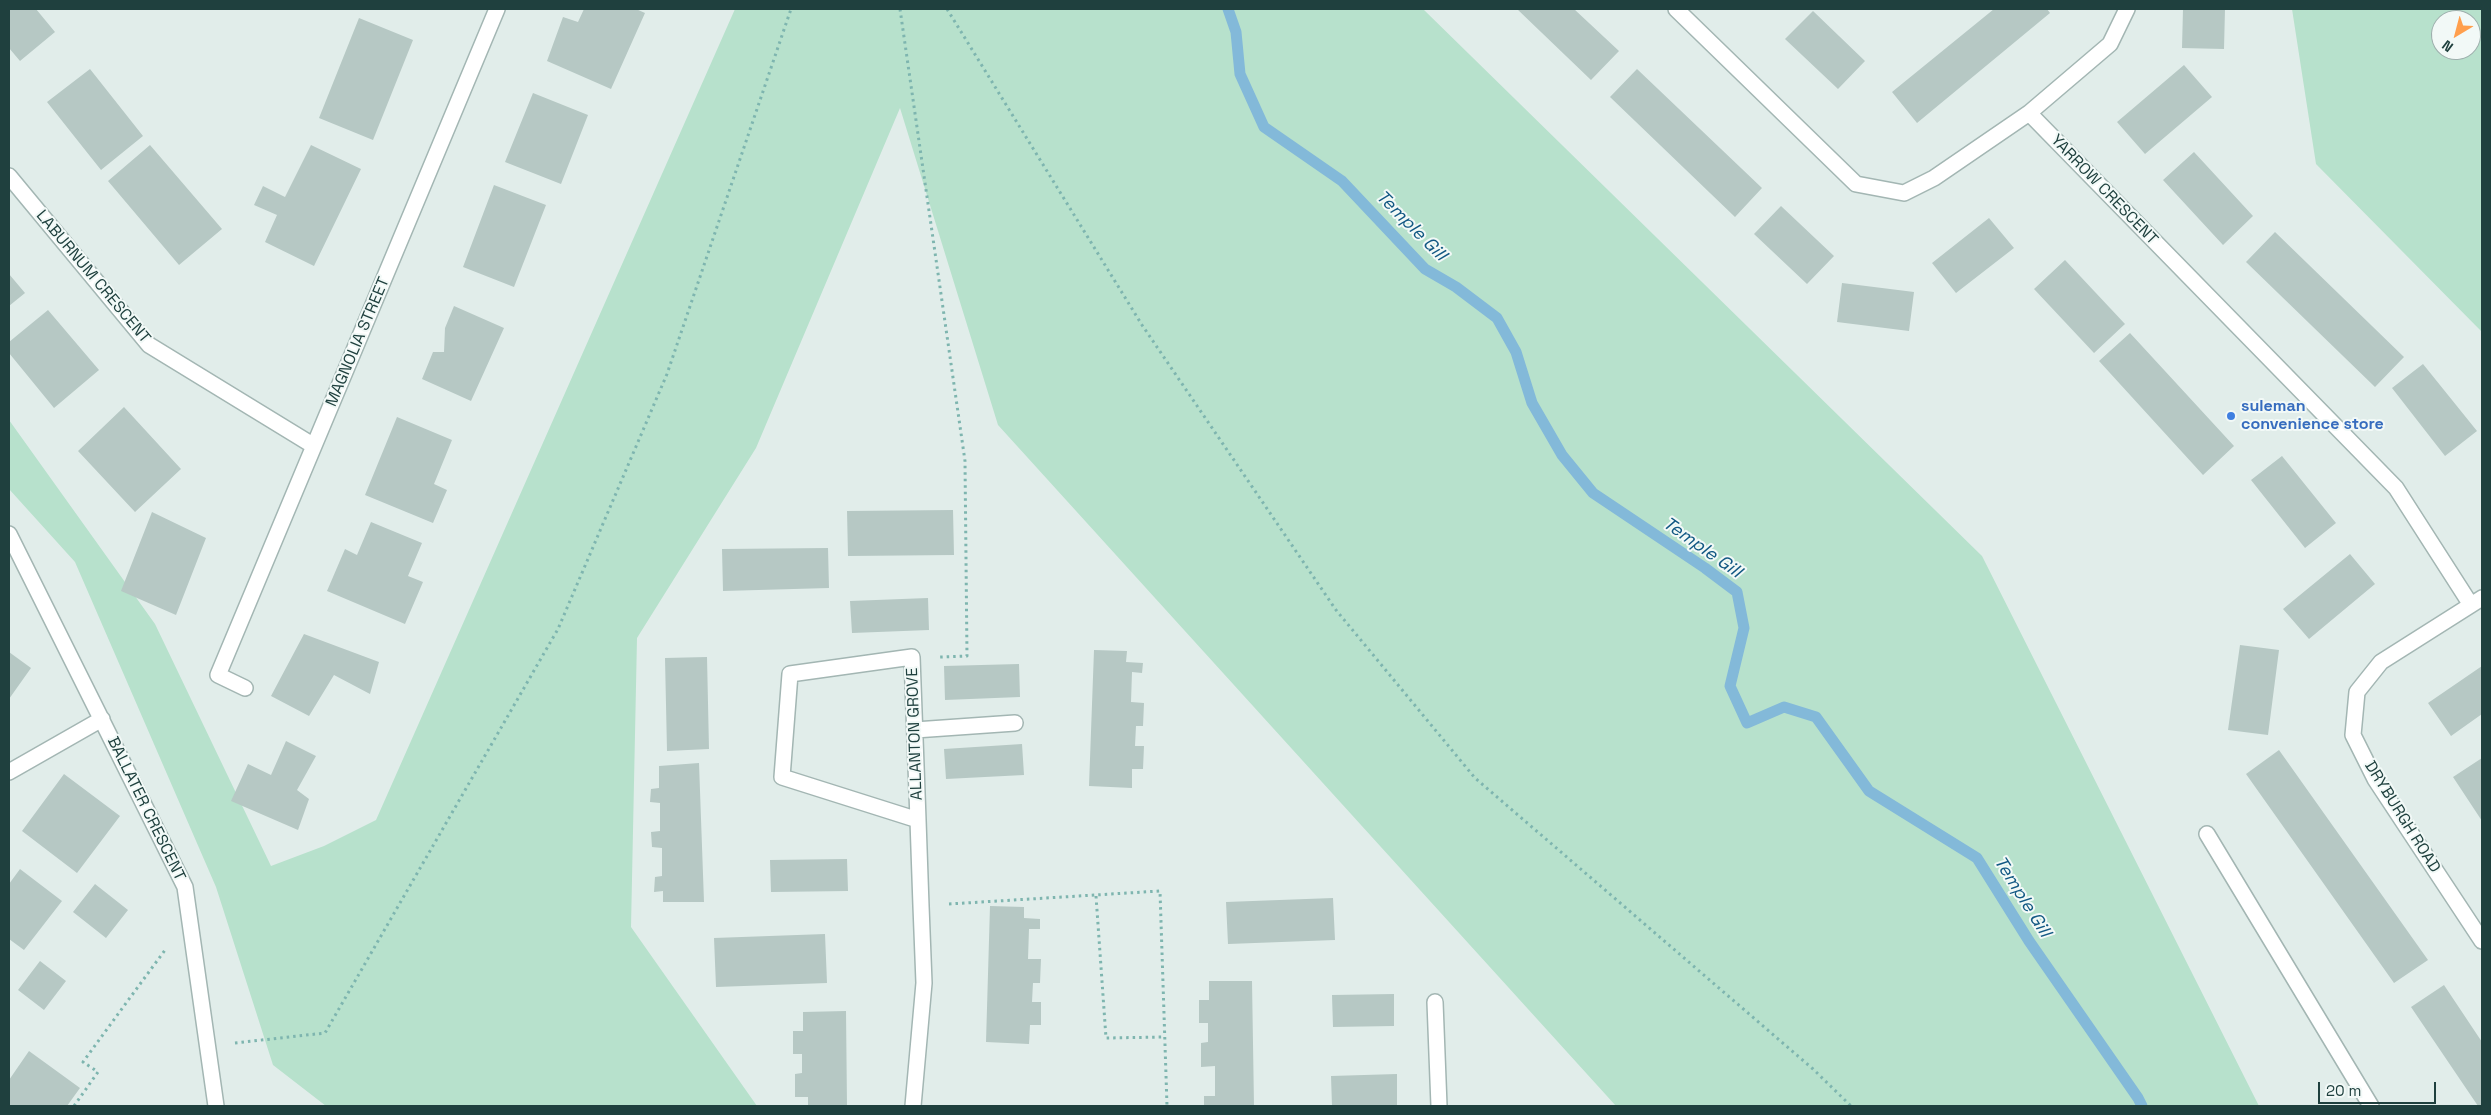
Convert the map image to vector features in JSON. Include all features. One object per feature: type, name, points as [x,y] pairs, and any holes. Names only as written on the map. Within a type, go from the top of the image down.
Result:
[{"type":"street","name":"MAGNOLIA STREET","points":[[245,688],[218,674],[497,9]]},
{"type":"street","points":[[1676,9],[1856,184],[1904,193],[1934,178],[2029,114],[2110,44],[2127,9]]},
{"type":"street","name":"YARROW CRESCENT","points":[[2029,114],[2396,488],[2477,601]]},
{"type":"street","name":"LABURNUM CRESCENT","points":[[9,176],[149,345],[314,446]]},
{"type":"street","name":"BALLATER CRESCENT","points":[[9,534],[185,888],[216,1106]]},
{"type":"street","name":"DRYBURGH ROAD","points":[[2477,601],[2381,662],[2357,692],[2353,735],[2375,779],[2482,941]]},
{"type":"street","name":"ALLANTON GROVE","points":[[913,1106],[924,983],[915,730],[912,657],[790,674],[782,777],[918,820]]},
{"type":"street","points":[[9,772],[102,720]]},
{"type":"street","points":[[915,730],[1016,723]]},
{"type":"street","points":[[2207,834],[2371,1106]]},
{"type":"street","points":[[1435,1002],[1438,1106]]},
{"type":"path","points":[[208,1046],[324,1033],[558,629],[667,374],[791,9]]},
{"type":"path","points":[[900,9],[965,461],[967,656],[912,657]]},
{"type":"path","points":[[947,9],[1142,325],[1342,618],[1475,778],[1813,1069],[1851,1106]]},
{"type":"path","points":[[921,906],[1160,891],[1167,1106]]},
{"type":"path","points":[[1096,896],[1106,1038],[1164,1037]]},
{"type":"path","points":[[74,1106],[98,1072],[82,1062],[189,918]]},
{"type":"green space","points":[[735,9],[1423,9],[1982,556],[2259,1106],[1616,1106],[998,425],[900,108],[756,448],[637,638],[631,927],[757,1106],[326,1106],[273,1065],[216,887],[75,562],[9,489],[9,420],[155,624],[271,866],[324,846],[376,820]]},
{"type":"green space","points":[[2292,9],[2482,9],[2482,332],[2316,164]]},
{"type":"building","points":[[9,9],[36,9],[55,32],[20,61],[9,48]]},
{"type":"building","points":[[584,9],[636,9],[645,13],[611,89],[547,61],[563,17],[578,22]]},
{"type":"building","points":[[1517,9],[1574,9],[1619,51],[1591,80]]},
{"type":"building","points":[[1994,9],[2047,9],[2050,13],[1917,123],[1892,92]]},
{"type":"building","points":[[2183,9],[2225,9],[2224,49],[2182,48]]},
{"type":"building","points":[[1813,11],[1865,61],[1838,89],[1785,39]]},
{"type":"building","points":[[359,18],[413,40],[373,140],[319,118]]},
{"type":"building","points":[[2184,65],[2212,97],[2145,154],[2117,122]]},
{"type":"building","points":[[90,69],[143,136],[101,170],[47,102]]},
{"type":"building","points":[[1637,69],[1762,188],[1735,217],[1610,97]]},
{"type":"building","points":[[533,93],[588,115],[561,184],[505,162]]},
{"type":"building","points":[[150,145],[222,229],[179,265],[108,181]]},
{"type":"building","points":[[311,145],[361,169],[314,266],[265,242],[277,215],[254,205],[263,186],[285,197]]},
{"type":"building","points":[[2194,152],[2253,216],[2223,245],[2163,180]]},
{"type":"building","points":[[494,185],[546,205],[514,287],[463,267]]},
{"type":"building","points":[[1781,206],[1834,256],[1807,284],[1754,234]]},
{"type":"building","points":[[1989,218],[2014,248],[1956,293],[1932,263]]},
{"type":"building","points":[[2275,232],[2404,357],[2375,387],[2246,262]]},
{"type":"building","points":[[2065,260],[2125,324],[2094,353],[2034,289]]},
{"type":"building","points":[[9,274],[25,293],[9,306]]},
{"type":"building","points":[[1842,283],[1914,292],[1909,331],[1837,322]]},
{"type":"building","points":[[454,306],[504,328],[471,401],[422,379],[433,352],[444,352],[445,328]]},
{"type":"building","points":[[48,310],[99,370],[54,408],[9,353],[9,342]]},
{"type":"building","points":[[2130,333],[2234,446],[2203,475],[2099,361]]},
{"type":"building","points":[[2423,364],[2477,431],[2445,456],[2392,388]]},
{"type":"building","points":[[124,407],[181,469],[135,512],[78,451]]},
{"type":"building","points":[[397,417],[452,440],[434,484],[447,490],[433,523],[365,495]]},
{"type":"building","points":[[2282,456],[2336,523],[2305,548],[2251,480]]},
{"type":"building","points":[[953,510],[954,555],[848,556],[847,511]]},
{"type":"building","points":[[152,512],[206,538],[176,615],[121,591]]},
{"type":"building","points":[[371,522],[422,543],[408,576],[423,582],[405,624],[327,591],[345,549],[357,555]]},
{"type":"building","points":[[828,548],[829,588],[723,591],[722,549]]},
{"type":"building","points":[[2350,554],[2375,584],[2309,639],[2283,609]]},
{"type":"building","points":[[928,598],[929,630],[852,633],[850,601]]},
{"type":"building","points":[[304,634],[379,662],[370,694],[334,675],[309,716],[271,696]]},
{"type":"building","points":[[2240,645],[2279,650],[2268,735],[2228,730]]},
{"type":"building","points":[[1094,650],[1127,651],[1126,662],[1143,663],[1142,673],[1132,672],[1131,702],[1144,703],[1143,726],[1136,726],[1135,746],[1144,746],[1143,769],[1132,769],[1132,788],[1089,786]]},
{"type":"building","points":[[9,652],[31,668],[9,699]]},
{"type":"building","points":[[707,657],[709,749],[667,751],[665,658]]},
{"type":"building","points":[[1019,664],[1020,697],[945,700],[944,666]]},
{"type":"building","points":[[2482,666],[2482,714],[2451,736],[2428,703]]},
{"type":"building","points":[[286,741],[316,756],[297,790],[309,799],[298,830],[231,801],[248,764],[271,775]]},
{"type":"building","points":[[1022,744],[1024,775],[946,779],[944,749]]},
{"type":"building","points":[[2279,750],[2428,960],[2394,983],[2246,774]]},
{"type":"building","points":[[2482,758],[2482,821],[2453,777]]},
{"type":"building","points":[[699,763],[704,902],[663,902],[663,891],[654,892],[655,877],[662,876],[662,848],[652,847],[651,832],[660,831],[660,803],[650,802],[651,789],[659,788],[659,766]]},
{"type":"building","points":[[64,774],[120,816],[77,873],[22,831]]},
{"type":"building","points":[[847,859],[848,891],[771,892],[770,860]]},
{"type":"building","points":[[20,869],[62,901],[24,950],[9,939],[9,884]]},
{"type":"building","points":[[95,884],[128,910],[106,938],[73,912]]},
{"type":"building","points":[[1333,898],[1335,940],[1228,944],[1226,902]]},
{"type":"building","points":[[990,906],[1024,907],[1024,918],[1040,919],[1040,929],[1029,929],[1028,959],[1041,959],[1040,983],[1033,983],[1032,1002],[1041,1002],[1041,1025],[1030,1025],[1029,1044],[986,1042]]},
{"type":"building","points":[[825,934],[827,983],[716,987],[714,938]]},
{"type":"building","points":[[40,961],[66,981],[44,1010],[18,990]]},
{"type":"building","points":[[1209,981],[1252,981],[1254,1106],[1204,1106],[1204,1096],[1215,1096],[1215,1066],[1201,1067],[1201,1043],[1208,1042],[1208,1023],[1199,1023],[1199,1000],[1209,1000]]},
{"type":"building","points":[[2444,985],[2482,1042],[2482,1106],[2478,1106],[2411,1007]]},
{"type":"building","points":[[1394,994],[1394,1026],[1333,1027],[1332,995]]},
{"type":"building","points":[[846,1011],[847,1106],[808,1106],[808,1097],[795,1097],[795,1074],[802,1073],[802,1054],[793,1054],[793,1031],[803,1031],[803,1012]]},
{"type":"building","points":[[29,1051],[80,1088],[67,1106],[9,1106],[9,1080]]},
{"type":"building","points":[[1397,1074],[1397,1106],[1332,1106],[1331,1076]]},
{"type":"waterway","name":"Temple Gill","points":[[1228,9],[1236,32],[1240,74],[1264,127],[1342,181],[1425,269],[1456,287],[1497,318],[1516,352],[1532,403],[1562,455],[1593,493],[1705,568],[1737,592],[1744,628],[1730,686],[1747,723],[1784,707],[1816,717],[1869,791],[1977,858],[2029,941],[2142,1106]]},
{"type":"place","name":"suleman convenience store","points":[[2231,416]]}]
